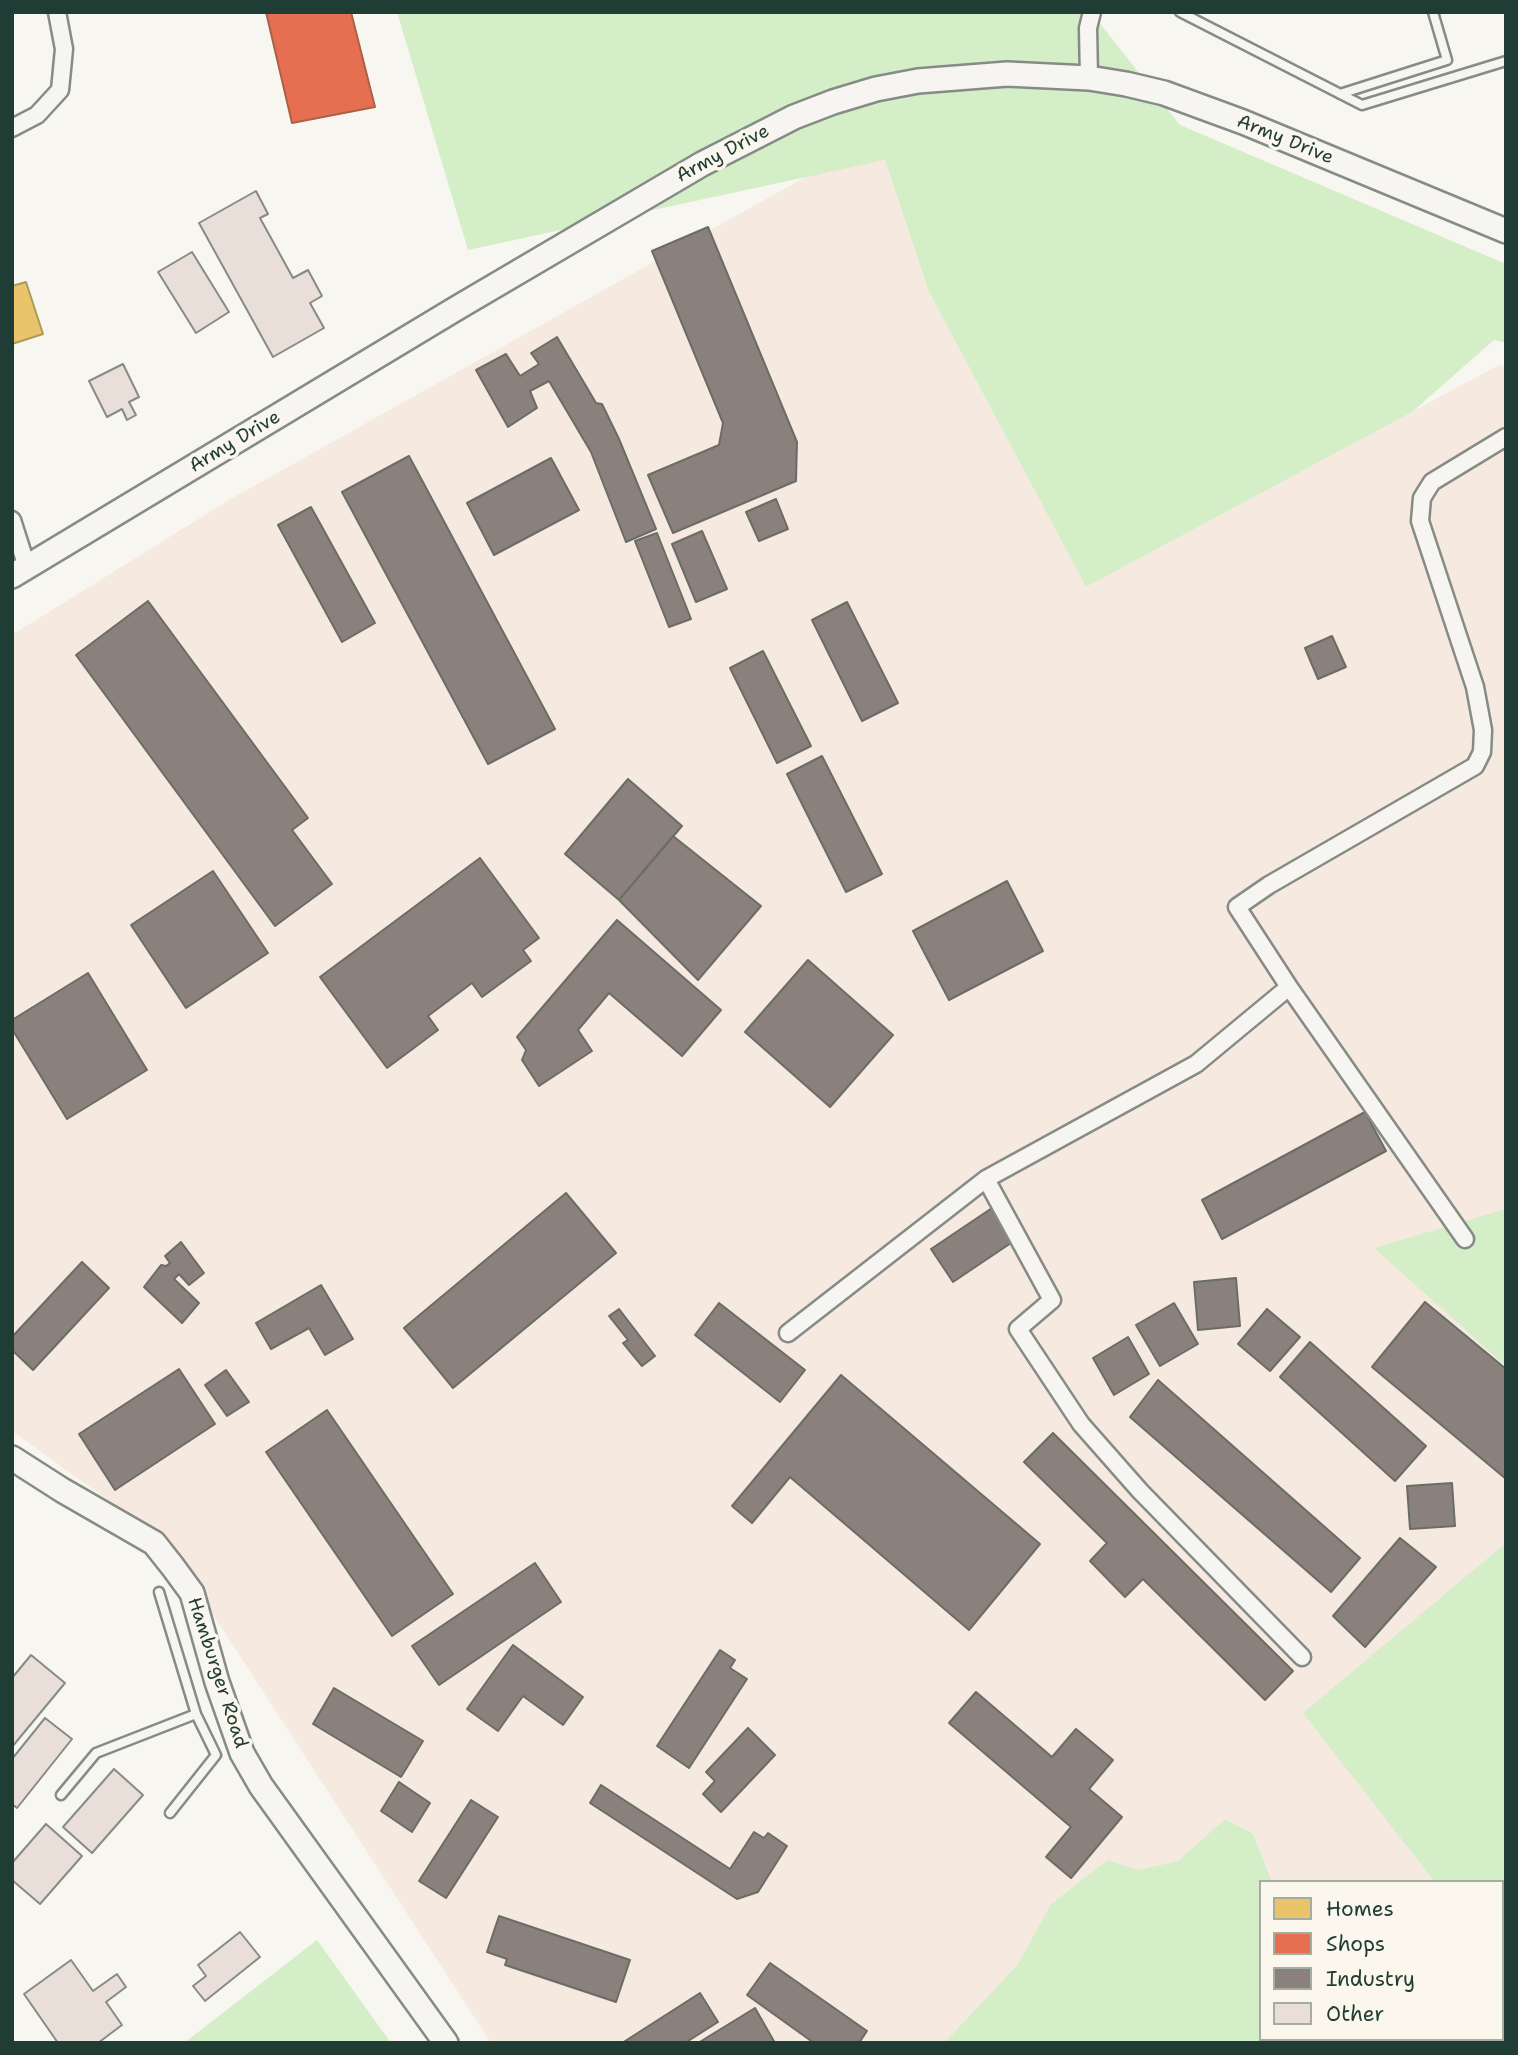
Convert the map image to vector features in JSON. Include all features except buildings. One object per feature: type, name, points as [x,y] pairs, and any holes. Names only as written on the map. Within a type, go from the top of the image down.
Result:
[{"type":"main road","name":"Army Drive","points":[[20,571],[480,294],[755,135],[833,102],[876,89],[918,81],[1007,74],[1089,78],[1164,93],[1205,107],[1506,231]]},
{"type":"main road","name":"Hamburger Road","points":[[12,1458],[153,1543],[173,1567],[192,1593],[217,1682],[240,1746],[261,1786],[446,2043]]},
{"type":"street","points":[[12,128],[37,115],[60,90],[64,49],[57,12]]},
{"type":"street","points":[[1089,78],[1088,28],[1092,12]]},
{"type":"street","points":[[1465,1239],[1289,987],[1237,906],[1475,766],[1482,752],[1483,730],[1475,687],[1420,521],[1422,498],[1432,482],[1506,437]]},
{"type":"street","points":[[12,520],[20,571]]},
{"type":"street","points":[[788,1333],[986,1179],[1196,1064],[1289,987]]},
{"type":"street","points":[[986,1179],[1052,1300],[1018,1329],[1082,1424],[1140,1491],[1302,1657]]},
{"type":"lane","points":[[1180,12],[1362,105],[1506,61]]},
{"type":"lane","points":[[1340,94],[1447,60],[1433,12]]},
{"type":"lane","points":[[159,1592],[196,1714],[216,1755]]},
{"type":"lane","points":[[61,1795],[96,1753],[196,1714]]},
{"type":"lane","points":[[170,1813],[216,1755],[240,1746]]},
{"type":"shaded area","points":[[885,160],[929,292],[1086,587],[1499,365],[1506,367],[1506,2043],[1356,2041],[1504,2041],[1504,1880],[1271,1880],[1253,1834],[1226,1819],[1178,1861],[1138,1870],[1108,1860],[1052,1904],[1018,1964],[944,2043],[491,2043],[166,1542],[12,1431],[12,635],[229,500],[809,175]]},
{"type":"green space","points":[[397,12],[1091,12],[1180,125],[1506,264],[1506,343],[1494,340],[1412,412],[1086,587],[929,292],[885,160],[468,250]]},
{"type":"green space","points":[[1506,1209],[1506,1366],[1374,1248]]},
{"type":"green space","points":[[1506,1543],[1506,1971],[1504,1880],[1433,1880],[1303,1713]]},
{"type":"green space","points":[[1225,1819],[1253,1834],[1271,1880],[1259,1880],[1259,2041],[1356,2043],[944,2043],[1018,1964],[1051,1904],[1108,1860],[1138,1870],[1178,1861]]},
{"type":"green space","points":[[317,1940],[391,2043],[184,2043]]}]
